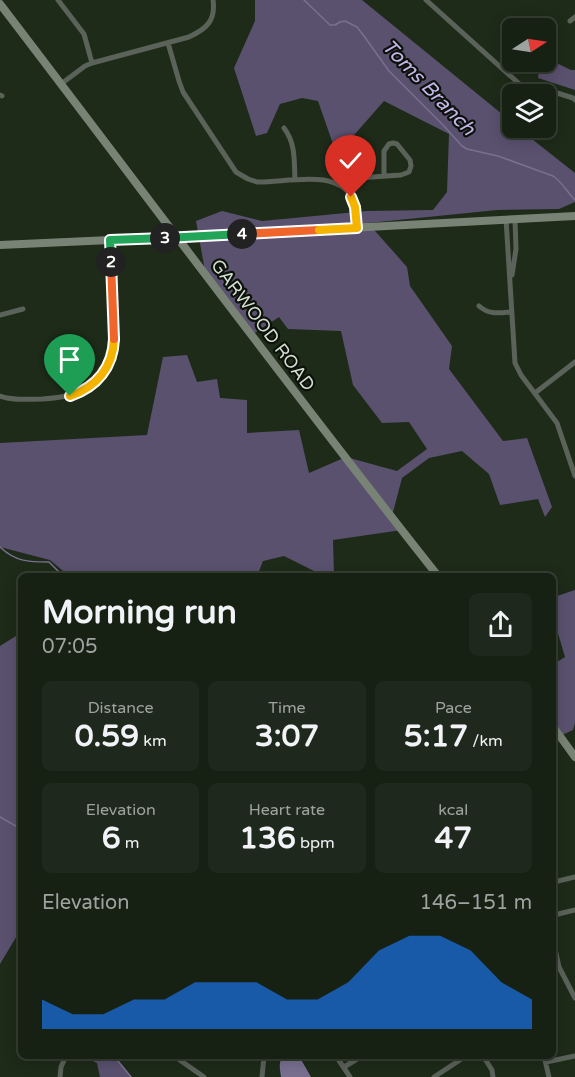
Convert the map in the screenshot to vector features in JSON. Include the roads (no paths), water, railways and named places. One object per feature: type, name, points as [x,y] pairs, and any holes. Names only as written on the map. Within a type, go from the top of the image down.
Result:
[{"type":"street","points":[[58,0],[84,34],[92,63]]},
{"type":"street","points":[[61,84],[92,63],[200,32],[208,24],[213,14],[213,0]]},
{"type":"street","points":[[426,0],[525,89],[554,92],[575,100]]},
{"type":"street","name":"GARWOOD ROAD","points":[[0,4],[291,389],[436,573]]},
{"type":"street","points":[[168,43],[183,92],[234,170],[254,181],[326,179],[336,182],[345,188],[354,203],[357,228]]},
{"type":"street","points":[[284,128],[293,146],[295,180]]},
{"type":"street","points":[[345,188],[358,178],[401,175],[407,173],[411,162],[395,143],[389,144],[384,152],[384,176]]},
{"type":"street","points":[[0,245],[575,216]]},
{"type":"street","points":[[511,219],[510,291],[515,363],[520,375],[552,415],[559,428],[575,476]]},
{"type":"street","points":[[0,396],[18,400],[65,397],[89,388],[103,374],[112,356],[114,340],[110,240]]},
{"type":"street","points":[[479,306],[491,313],[511,312]]},
{"type":"street","points":[[0,315],[22,309]]},
{"type":"street","points":[[535,393],[575,362]]},
{"type":"street","points":[[556,731],[575,756]]},
{"type":"street","points":[[556,882],[575,878]]},
{"type":"street","points":[[556,915],[575,910]]},
{"type":"street","points":[[556,953],[559,967],[575,998]]},
{"type":"street","points":[[556,1058],[575,1056]]},
{"type":"street","points":[[60,1077],[65,1059]]},
{"type":"street","points":[[178,1059],[204,1077]]},
{"type":"street","points":[[262,1077],[264,1059]]},
{"type":"street","points":[[338,1059],[350,1077]]},
{"type":"street","points":[[344,1067],[357,1059]]},
{"type":"street","points":[[434,1077],[461,1059]]},
{"type":"street","points":[[485,1059],[492,1070],[493,1077]]},
{"type":"street","points":[[545,1059],[549,1077]]},
{"type":"waterway","name":"Toms Branch","points":[[304,0],[330,25],[345,21],[357,27],[389,71],[462,146],[553,176],[575,200]]},
{"type":"waterway","points":[[0,547],[12,556],[23,560],[49,562],[60,573]]},
{"type":"waterway","points":[[0,817],[18,827]]},
{"type":"waterway","points":[[116,1059],[131,1077]]}]
